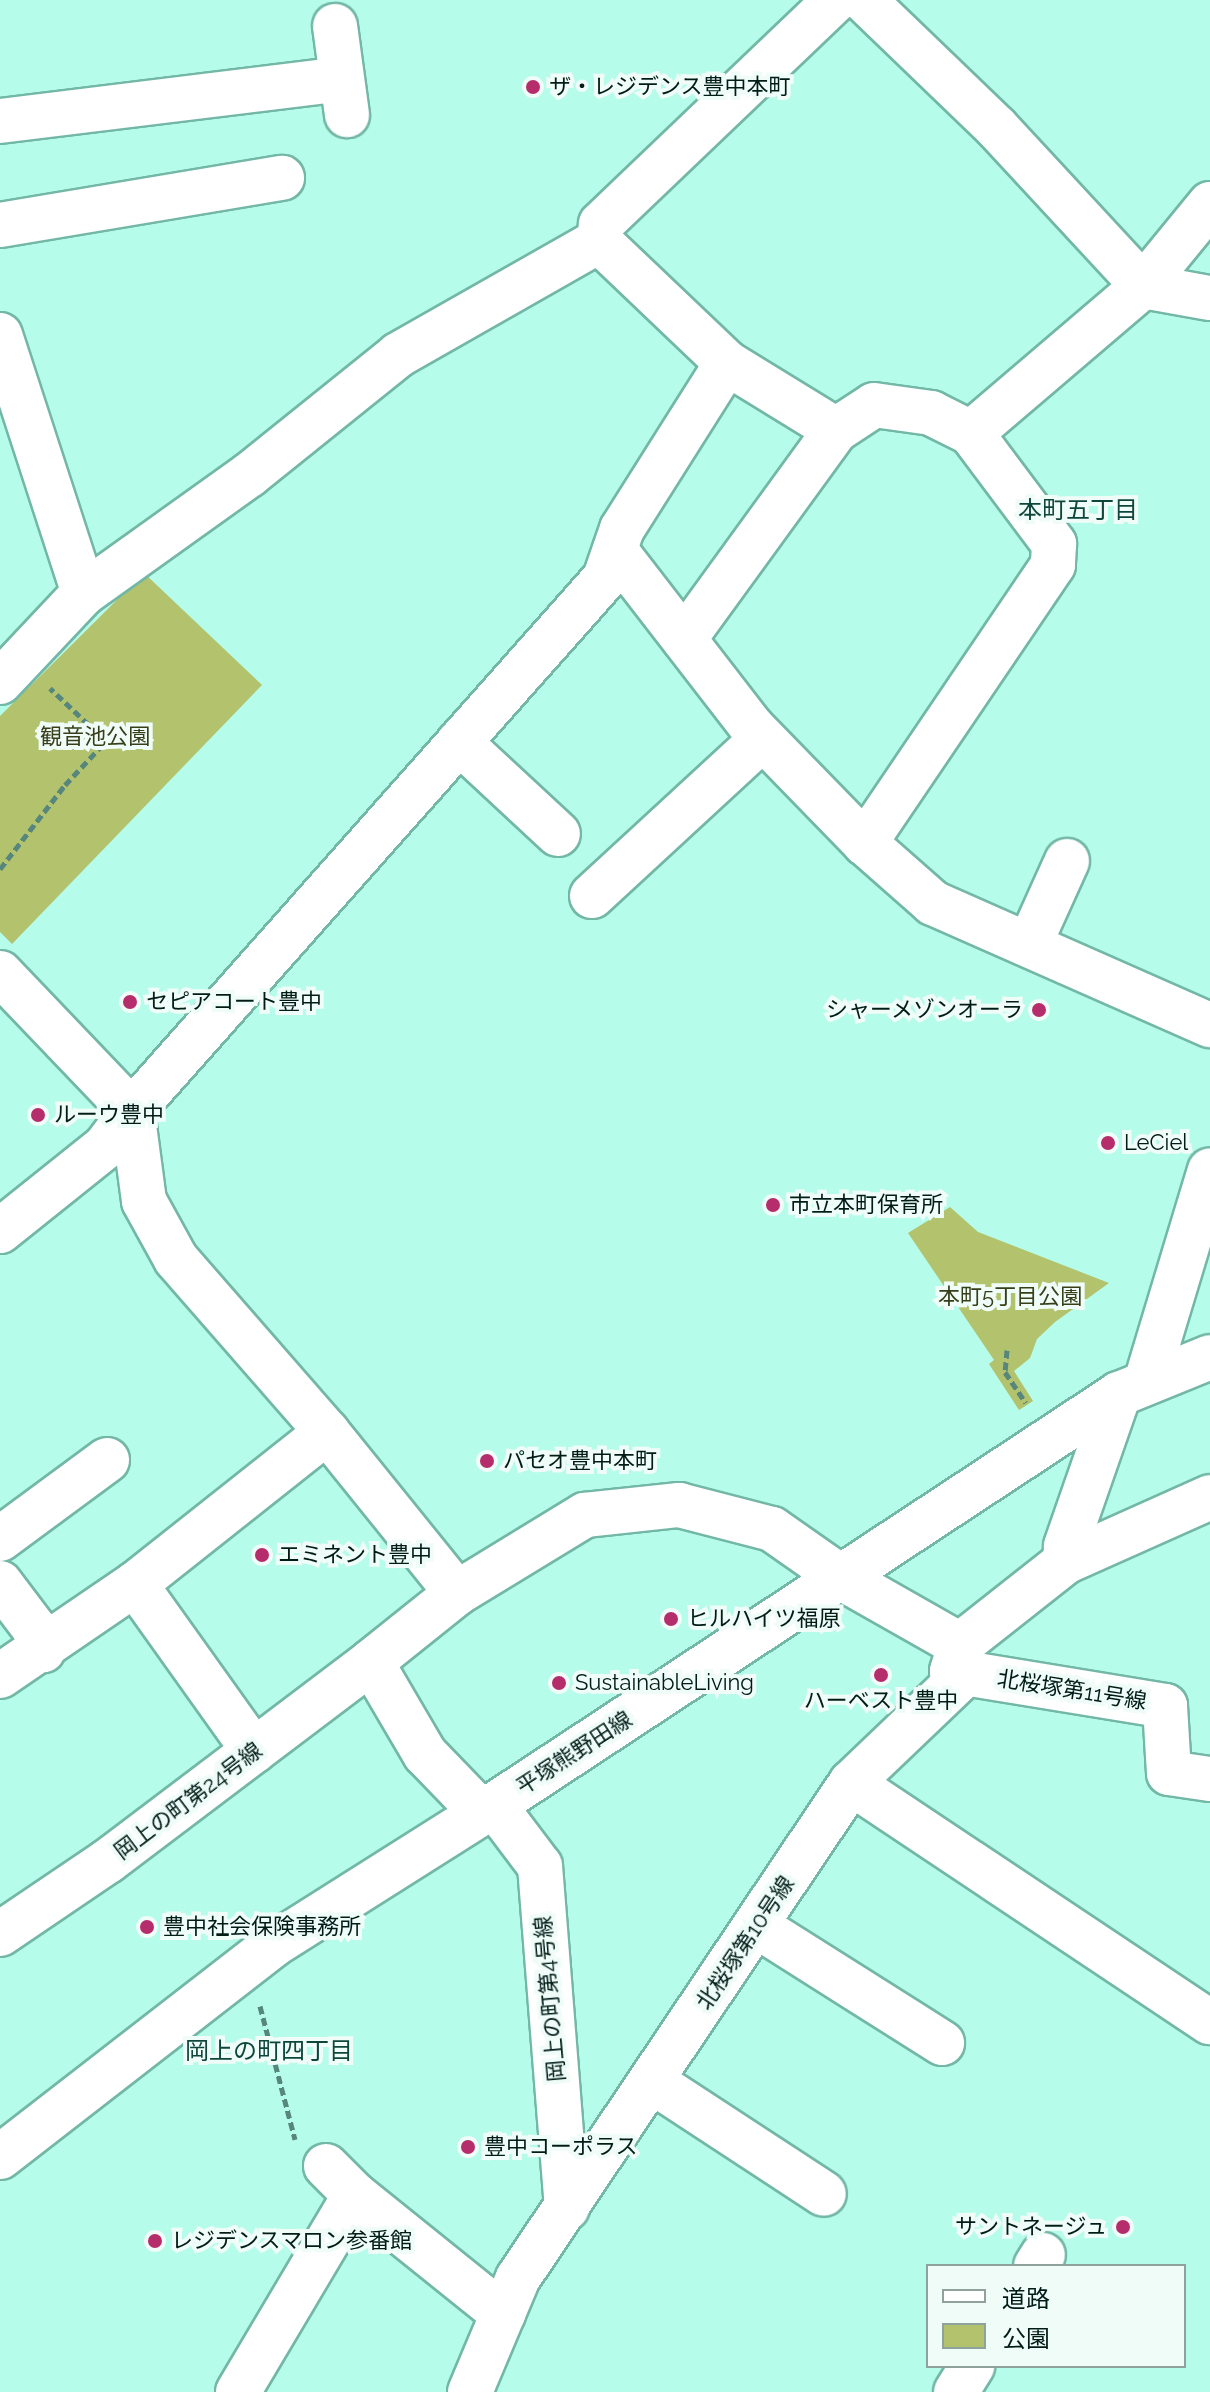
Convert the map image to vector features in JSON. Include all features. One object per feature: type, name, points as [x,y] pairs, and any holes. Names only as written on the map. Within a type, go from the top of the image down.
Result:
[{"type":"street","points":[[599,241],[601,224],[835,0]]},
{"type":"street","points":[[864,0],[996,127],[1143,286],[1210,298]]},
{"type":"street","points":[[0,121],[344,97],[335,26]]},
{"type":"street","points":[[0,225],[282,178]]},
{"type":"street","points":[[971,433],[1143,286],[1210,204]]},
{"type":"street","points":[[599,241],[727,363],[836,430]]},
{"type":"street","points":[[7,659],[73,603],[249,475],[398,355],[599,241]]},
{"type":"street","points":[[0,335],[73,603]]},
{"type":"street","points":[[0,1231],[105,1147],[132,1111],[605,578],[622,529],[727,363]]},
{"type":"street","points":[[684,639],[836,430],[874,405],[931,413],[971,433],[1054,544],[1053,565],[865,843]]},
{"type":"street","points":[[615,550],[762,739],[865,843],[933,903],[1030,943],[1210,1025]]},
{"type":"street","points":[[592,896],[762,739]]},
{"type":"street","points":[[459,742],[558,834]]},
{"type":"street","points":[[1030,943],[1067,861]]},
{"type":"street","points":[[0,973],[132,1111],[144,1201],[176,1259],[327,1432],[457,1593]]},
{"type":"street","points":[[1065,1562],[1066,1546],[1133,1388],[1210,1170]]},
{"type":"street","name":"平塚熊野田線","points":[[0,2157],[273,1945],[488,1809],[1133,1388],[1210,1357]]},
{"type":"street","points":[[0,1676],[43,1650],[135,1584],[327,1432]]},
{"type":"street","points":[[0,1539],[107,1460]]},
{"type":"street","name":"北桜塚第10号線","points":[[470,2392],[518,2278],[653,2082],[851,1783],[963,1659],[1065,1562],[1210,1497]]},
{"type":"street","name":"岡上の町第24号線","points":[[0,1934],[108,1861],[457,1593],[585,1515],[679,1505],[772,1529],[842,1578]]},
{"type":"street","points":[[842,1578],[963,1659]]},
{"type":"street","points":[[0,1583],[34,1628],[43,1650]]},
{"type":"street","points":[[135,1584],[254,1751]]},
{"type":"street","name":"北桜塚第11号線","points":[[963,1659],[1165,1706],[1169,1773],[1210,1779]]},
{"type":"street","name":"岡上の町第4号線","points":[[371,1662],[425,1754],[488,1809],[540,1866],[567,2208]]},
{"type":"street","points":[[851,1783],[1210,2022]]},
{"type":"street","points":[[757,1926],[942,2043]]},
{"type":"street","points":[[653,2082],[824,2194]]},
{"type":"street","points":[[238,2392],[341,2181],[503,2314]]},
{"type":"street","points":[[956,2392],[971,2368]]},
{"type":"path","points":[[0,869],[65,785],[106,741],[7,659]]},
{"type":"path","points":[[1007,1350],[1005,1372],[1029,1409]]},
{"type":"path","points":[[240,1971],[256,1991],[294,2138],[341,2181]]},
{"type":"green space","name":"観音池公園","points":[[144,573],[262,685],[12,944],[0,932],[0,716]]},
{"type":"green space","name":"本町5丁目公園","points":[[950,1207],[978,1232],[1109,1283],[1055,1322],[1037,1339],[1030,1358],[1014,1371],[1033,1401],[1019,1410],[989,1364],[994,1360],[908,1233]]},
{"type":"place","name":"ザ・レジデンス豊中本町","points":[[533,87]]},
{"type":"place","name":"セピアコート豊中","points":[[130,1002]]},
{"type":"place","name":"シャーメゾンオーラ","points":[[1039,1010]]},
{"type":"place","name":"ルーウ豊中","points":[[38,1115]]},
{"type":"place","name":"LeCiel","points":[[1108,1143]]},
{"type":"place","name":"市立本町保育所","points":[[773,1205]]},
{"type":"place","name":"パセオ豊中本町","points":[[487,1461]]},
{"type":"place","name":"エミネント豊中","points":[[262,1555]]},
{"type":"place","name":"ヒルハイツ福原","points":[[671,1619]]},
{"type":"place","name":"ハーベスト豊中","points":[[881,1675]]},
{"type":"place","name":"SustainableLiving","points":[[559,1683]]},
{"type":"place","name":"豊中社会保険事務所","points":[[147,1927]]},
{"type":"place","name":"豊中コーポラス","points":[[468,2147]]},
{"type":"place","name":"サントネージュ","points":[[1123,2227]]},
{"type":"place","name":"レジデンスマロン参番館","points":[[155,2241]]},
{"type":"district","name":"本町五丁目","points":[[1078,510]]},
{"type":"district","name":"岡上の町四丁目","points":[[269,2051]]}]
